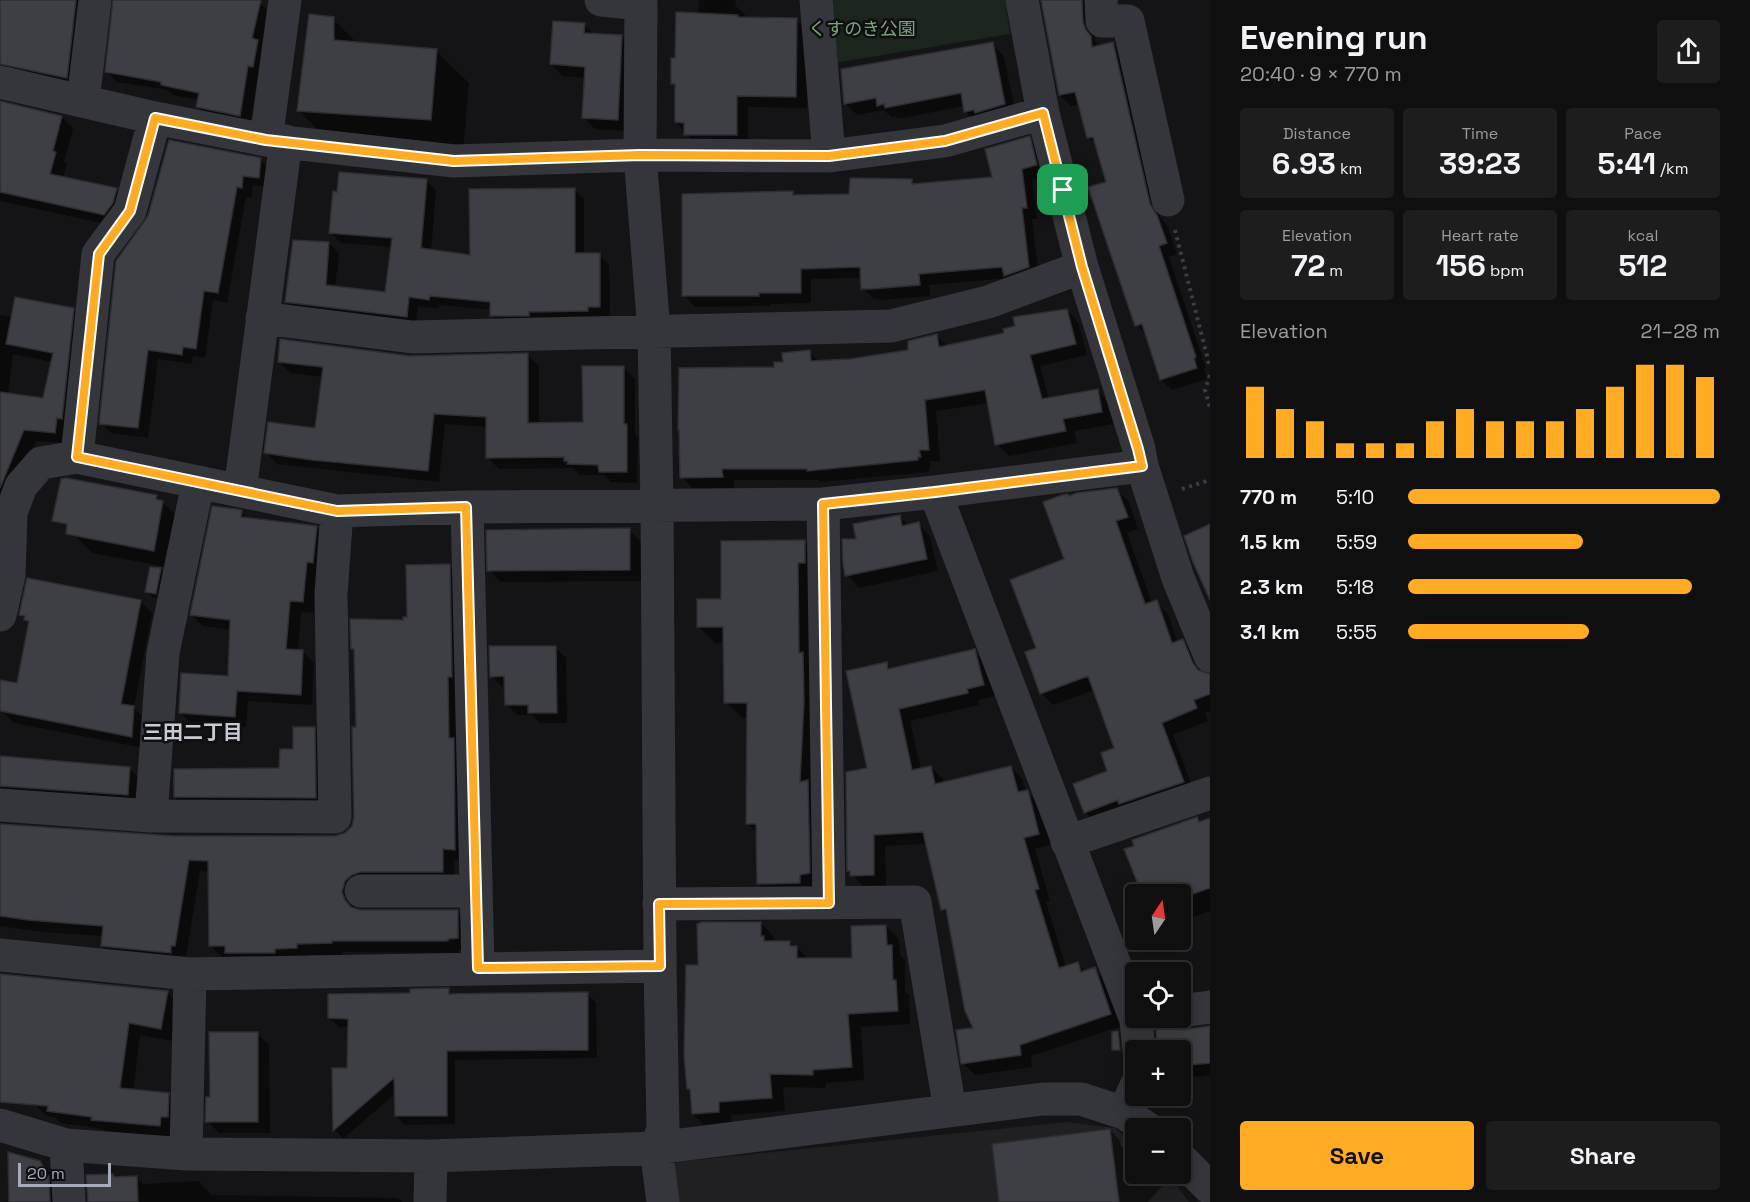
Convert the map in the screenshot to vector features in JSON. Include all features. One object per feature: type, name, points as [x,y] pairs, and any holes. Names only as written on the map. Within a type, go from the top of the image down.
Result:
[{"type":"street","points":[[82,101],[95,0]]},
{"type":"street","points":[[240,491],[262,318],[285,0]]},
{"type":"street","points":[[601,0],[641,2],[640,155],[654,332],[663,1129],[656,1148],[663,1202]]},
{"type":"street","points":[[816,0],[829,156]]},
{"type":"street","points":[[1022,0],[1043,113],[1082,267],[1178,578],[1210,656]]},
{"type":"street","points":[[1101,0],[1102,21],[1128,21],[1168,200]]},
{"type":"street","points":[[0,82],[155,118],[276,140],[454,161],[640,155],[829,156],[945,141],[1043,113]]},
{"type":"street","points":[[77,457],[99,254],[130,211],[155,118]]},
{"type":"street","points":[[262,318],[412,337],[891,326],[988,302],[1082,267]]},
{"type":"street","points":[[0,615],[9,575],[5,511],[21,486],[41,463],[77,457],[337,511],[466,507],[823,504],[1142,466]]},
{"type":"street","points":[[152,816],[163,653],[198,483]]},
{"type":"street","points":[[935,492],[1067,842],[1141,1029]]},
{"type":"street","points":[[823,504],[829,903]]},
{"type":"street","points":[[466,507],[478,968]]},
{"type":"street","points":[[0,805],[152,816],[335,817],[331,594],[337,511]]},
{"type":"street","points":[[1067,842],[1210,793]]},
{"type":"street","points":[[361,891],[476,891]]},
{"type":"street","points":[[659,904],[915,902],[950,1110]]},
{"type":"street","points":[[0,955],[190,974],[660,966]]},
{"type":"street","points":[[186,1154],[190,974]]},
{"type":"street","points":[[1191,1010],[1210,1007]]},
{"type":"street","points":[[0,1125],[66,1144],[186,1154],[431,1156],[656,1148],[1043,1099],[1081,1099],[1136,1109]]},
{"type":"street","points":[[66,1144],[69,1202]]},
{"type":"street","points":[[430,1202],[431,1156]]},
{"type":"street","points":[[1191,1170],[1210,1188]]},
{"type":"path","points":[[1168,200],[1210,368]]},
{"type":"path","points":[[1210,375],[1205,390],[1210,408]]},
{"type":"shaded area","points":[[1066,1122],[1115,1128],[1125,1137],[1125,1184],[1175,1184],[1189,1202],[670,1202],[667,1173],[677,1162]]},
{"type":"green space","name":"くすのき公園","points":[[831,0],[1005,0],[1010,34],[835,63]]},
{"type":"building","points":[[0,0],[76,0],[67,78],[0,64]]},
{"type":"building","points":[[113,0],[261,0],[252,38],[258,40],[253,67],[248,66],[240,116],[196,107],[199,93],[161,85],[161,82],[105,72]]},
{"type":"building","points":[[1041,0],[1082,0],[1083,22],[1091,36],[1092,47],[1113,42],[1150,204],[1157,215],[1167,243],[1159,246],[1196,357],[1194,358],[1197,368],[1160,380],[1142,324],[1135,326],[1088,187],[1106,182],[1093,137],[1087,138],[1075,92],[1059,95]]},
{"type":"building","points":[[676,12],[738,15],[738,17],[797,18],[796,97],[737,96],[737,135],[684,135],[684,123],[675,122],[675,84],[671,84],[671,58],[675,58]]},
{"type":"building","points":[[309,14],[334,17],[334,40],[437,49],[431,120],[297,111]]},
{"type":"building","points":[[553,21],[585,23],[584,33],[622,35],[618,120],[582,118],[585,67],[550,64]]},
{"type":"building","points":[[993,42],[1005,104],[975,113],[974,110],[964,112],[961,93],[885,108],[884,104],[877,106],[876,98],[844,104],[841,69]]},
{"type":"building","points":[[0,101],[62,116],[50,174],[117,188],[113,203],[104,215],[0,192]]},
{"type":"building","points":[[1030,136],[1037,165],[1022,169],[1027,208],[1022,208],[1029,267],[1004,276],[1002,267],[919,274],[920,285],[871,289],[861,289],[860,267],[801,269],[801,293],[759,293],[759,296],[682,296],[682,194],[793,191],[793,195],[849,194],[850,178],[912,179],[912,184],[992,177],[985,149]]},
{"type":"building","points":[[169,140],[261,158],[259,178],[243,176],[242,188],[237,187],[218,293],[204,291],[196,349],[183,347],[182,355],[148,350],[138,428],[99,424],[116,261],[148,216]]},
{"type":"building","points":[[339,172],[427,179],[421,248],[470,255],[469,189],[575,188],[575,253],[600,253],[600,307],[588,307],[588,311],[529,312],[529,316],[490,316],[490,302],[430,296],[429,300],[409,297],[407,317],[285,302],[293,240],[329,242],[326,285],[385,292],[392,238],[329,233],[333,191],[337,192]]},
{"type":"building","points":[[15,297],[74,308],[62,419],[57,418],[55,433],[24,430],[0,488],[0,392],[43,398],[53,353],[6,344]]},
{"type":"building","points":[[1067,309],[1076,344],[1030,355],[1042,399],[1098,389],[1102,412],[1063,419],[1066,431],[995,445],[985,390],[925,400],[929,450],[919,450],[921,457],[918,457],[918,460],[807,471],[807,469],[722,469],[723,477],[680,478],[679,368],[774,367],[774,362],[783,362],[782,353],[810,350],[811,361],[850,359],[908,350],[908,341],[937,334],[939,347],[1004,333],[1003,329],[1015,326],[1013,317]]},
{"type":"building","points":[[280,339],[410,356],[528,353],[528,423],[583,422],[582,366],[624,366],[627,472],[599,472],[598,465],[567,464],[568,461],[564,461],[564,457],[486,458],[486,417],[434,414],[428,471],[264,453],[268,422],[315,428],[323,367],[278,362]]},
{"type":"building","points":[[66,478],[157,495],[156,499],[163,501],[154,551],[66,534],[67,524],[52,521],[61,479]]},
{"type":"building","points":[[1117,488],[1128,517],[1116,521],[1145,604],[1157,600],[1172,643],[1183,639],[1198,670],[1210,674],[1210,694],[1194,700],[1197,708],[1162,723],[1184,782],[1119,804],[1118,800],[1084,813],[1073,784],[1107,771],[1101,753],[1114,748],[1088,676],[1040,694],[1025,652],[1036,648],[1010,580],[1064,559],[1043,502],[1062,495],[1068,494],[1069,496]]},
{"type":"building","points":[[212,506],[242,510],[241,517],[317,526],[313,563],[307,562],[303,602],[290,601],[286,649],[303,650],[301,695],[237,691],[235,717],[179,713],[181,673],[228,676],[230,620],[190,615]]},
{"type":"building","points":[[900,515],[902,526],[919,522],[927,559],[845,576],[842,539],[856,539],[853,524]]},
{"type":"building","points":[[1210,524],[1210,600],[1184,536]]},
{"type":"building","points":[[630,528],[630,570],[487,571],[486,530]]},
{"type":"building","points":[[805,540],[805,563],[798,563],[799,653],[803,652],[804,702],[800,782],[808,780],[810,873],[800,875],[800,883],[757,884],[756,824],[746,824],[747,703],[724,703],[723,627],[697,627],[697,599],[721,599],[721,541]]},
{"type":"building","points":[[450,564],[452,677],[448,677],[449,738],[454,738],[455,850],[443,849],[443,872],[360,872],[345,881],[342,892],[351,907],[360,910],[458,910],[458,938],[448,939],[448,941],[332,941],[332,943],[297,944],[297,948],[275,949],[275,953],[225,953],[225,946],[209,946],[208,861],[189,860],[175,946],[171,946],[171,953],[101,946],[103,926],[0,916],[0,824],[174,836],[335,836],[345,833],[352,826],[354,817],[352,727],[356,727],[354,649],[351,649],[350,619],[403,620],[403,617],[407,617],[406,565]]},
{"type":"building","points":[[150,567],[161,568],[156,594],[145,592]]},
{"type":"building","points":[[27,578],[141,600],[121,704],[134,706],[132,737],[0,711],[0,680],[17,683],[29,621],[24,620],[25,616],[19,615]]},
{"type":"building","points":[[489,646],[556,646],[557,713],[528,713],[528,705],[505,705],[504,676],[490,677]]},
{"type":"building","points":[[975,649],[984,685],[967,689],[968,693],[899,709],[912,770],[931,766],[935,784],[1011,766],[1018,792],[1028,790],[1039,834],[1024,838],[1039,889],[1035,890],[1059,968],[1078,962],[1081,972],[1095,967],[1111,1014],[1020,1045],[1021,1055],[961,1064],[956,1030],[973,1028],[965,1011],[946,909],[941,910],[923,832],[874,835],[874,875],[850,876],[850,871],[847,871],[846,772],[867,768],[846,671],[887,662],[888,669]]},
{"type":"building","points":[[293,727],[315,727],[316,798],[174,797],[174,769],[279,768],[280,749],[293,749]]},
{"type":"building","points":[[0,756],[130,767],[128,795],[0,786]]},
{"type":"building","points":[[1197,817],[1199,822],[1210,818],[1210,888],[1191,894],[1191,884],[1138,884],[1124,849],[1134,846],[1132,840]]},
{"type":"building","points":[[702,922],[761,922],[761,936],[764,936],[764,941],[790,941],[790,946],[797,946],[797,958],[852,958],[851,926],[886,925],[887,945],[892,945],[893,980],[896,980],[898,1011],[848,1014],[852,1067],[813,1070],[813,1075],[770,1074],[772,1098],[719,1102],[719,1112],[692,1114],[684,1056],[686,965],[698,965],[697,924]]},
{"type":"building","points":[[0,974],[168,991],[161,1029],[129,1023],[120,1088],[169,1093],[168,1117],[161,1117],[160,1126],[91,1120],[92,1117],[47,1111],[48,1106],[0,1102]]},
{"type":"building","points":[[449,988],[449,994],[588,992],[588,1050],[447,1051],[447,1116],[395,1116],[394,1078],[333,1131],[332,1068],[347,1068],[348,1019],[328,1018],[328,994],[410,993],[410,989]]},
{"type":"building","points":[[1210,1026],[1210,1063],[1191,1065],[1191,1040],[1157,1040],[1156,1028],[1182,1030]]},
{"type":"building","points":[[1118,1031],[1120,1050],[1112,1050],[1112,1032]]},
{"type":"building","points":[[209,1032],[258,1032],[258,1122],[205,1122],[206,1097],[210,1097]]},
{"type":"building","points":[[1110,1129],[1119,1202],[999,1202],[992,1144]]},
{"type":"building","points":[[8,1152],[40,1161],[49,1177],[50,1202],[9,1202]]},
{"type":"building","points":[[113,1174],[114,1177],[137,1176],[138,1202],[88,1202],[86,1175]]},
{"type":"district","name":"三田二丁目","points":[[193,732]]},
{"type":"route","points":[[1043,113],[1063,190],[1082,267],[1142,466],[823,504],[829,903],[659,904],[660,966],[478,968],[466,507],[337,511],[77,457],[99,254],[130,211],[155,118],[266,140],[454,161],[640,155],[829,156],[945,141],[1043,113]]}]
